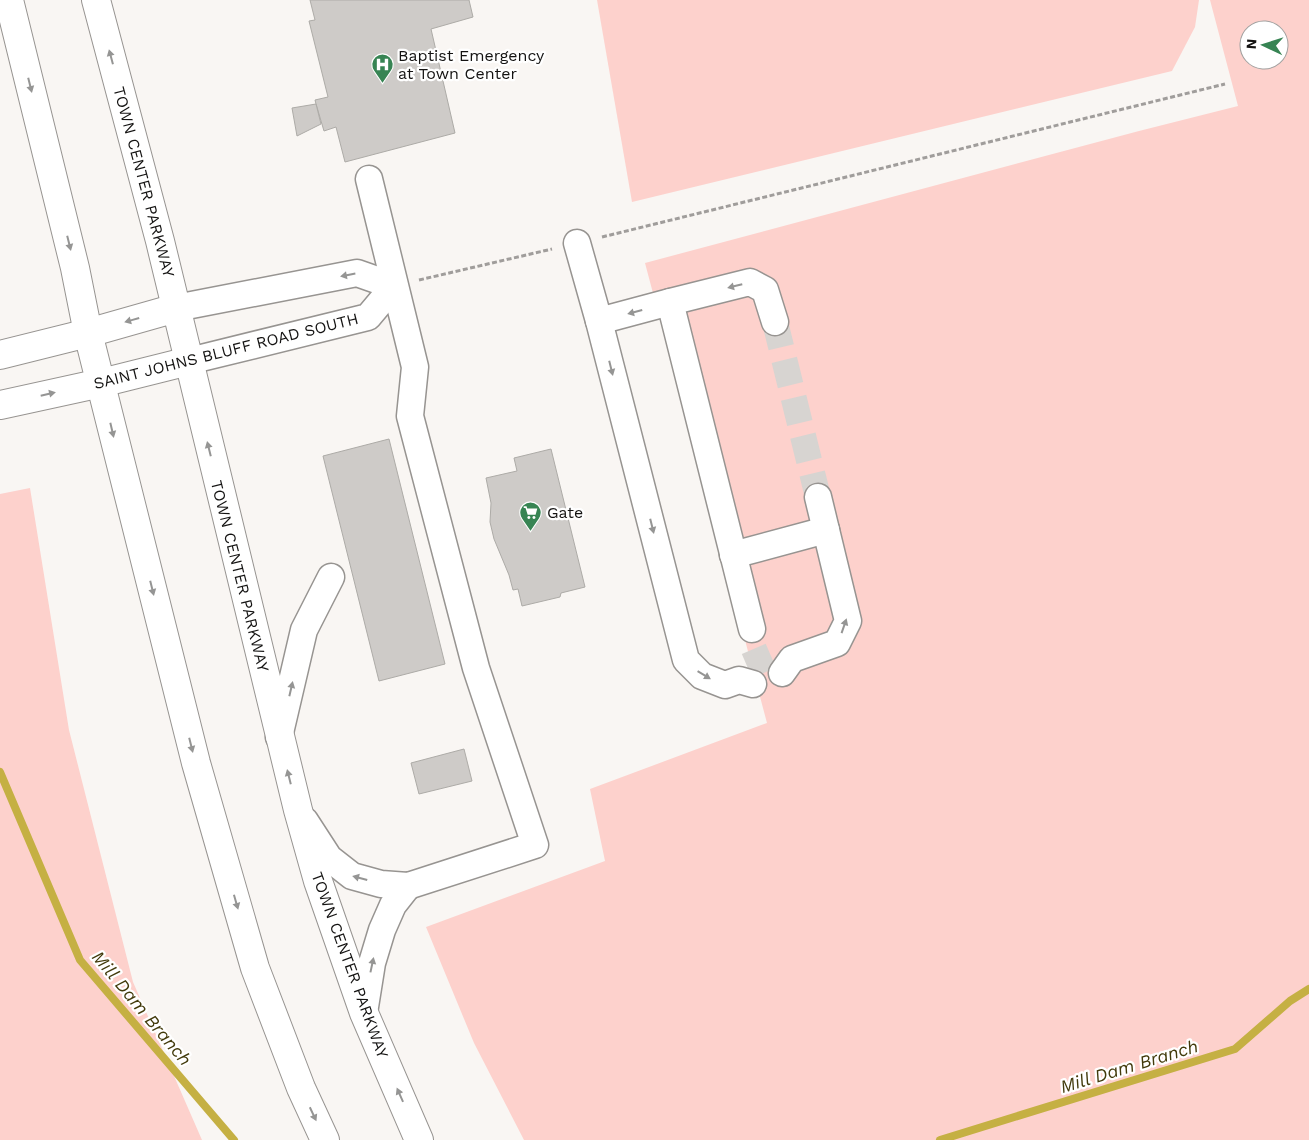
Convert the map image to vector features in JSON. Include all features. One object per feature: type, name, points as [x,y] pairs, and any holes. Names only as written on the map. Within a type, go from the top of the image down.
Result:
[{"type":"main road","points":[[9,0],[75,268],[88,333],[196,763],[255,968],[301,1088],[325,1140]]},
{"type":"main road","name":"TOWN CENTER PARKWAY","points":[[96,0],[160,241],[298,810],[318,881],[364,1013],[419,1140]]},
{"type":"main road","points":[[0,355],[176,308]]},
{"type":"main road","name":"SAINT JOHNS BLUFF ROAD SOUTH","points":[[0,405],[189,361]]},
{"type":"street","points":[[298,810],[329,858],[352,876],[381,884],[408,886],[535,845],[476,668],[410,416],[415,367],[369,179]]},
{"type":"street","points":[[577,243],[599,321],[686,660],[702,676],[724,685],[746,676]]},
{"type":"street","points":[[176,308],[357,273],[394,286]]},
{"type":"street","points":[[599,321],[750,282],[765,290],[775,322]]},
{"type":"street","name":"SAINT JOHNS BLUFF ROAD SOUTH","points":[[189,361],[368,316],[394,286]]},
{"type":"street","points":[[670,302],[752,629]]},
{"type":"street","points":[[784,662],[837,643],[848,622],[818,497]]},
{"type":"street","points":[[733,554],[826,530]]},
{"type":"street","points":[[280,737],[304,630],[331,577]]},
{"type":"street","points":[[364,1013],[372,963],[382,930],[393,905],[408,886]]},
{"type":"path","points":[[394,286],[1225,84]]},
{"type":"shaded area","points":[[597,0],[1199,0],[1195,27],[1172,71],[632,202]]},
{"type":"shaded area","points":[[1210,0],[1309,0],[1309,1140],[524,1140],[474,1043],[426,927],[605,861],[590,789],[767,723],[645,263],[1238,106]]},
{"type":"shaded area","points":[[30,488],[69,730],[133,982],[202,1140],[0,1140],[0,494]]},
{"type":"building","points":[[310,0],[469,0],[473,17],[431,29],[455,133],[345,162],[336,127],[324,131],[315,100],[328,97],[309,21],[315,20]]},
{"type":"building","points":[[316,104],[321,124],[297,136],[292,108]]},
{"type":"building","points":[[389,439],[445,664],[379,681],[323,456]]},
{"type":"building","name":"Gate","points":[[551,449],[585,587],[561,593],[560,597],[522,606],[518,589],[513,590],[494,539],[490,522],[491,503],[486,478],[517,471],[514,458]]},
{"type":"building","points":[[464,749],[472,781],[419,794],[411,763]]},
{"type":"waterway","name":"Mill Dam Branch","points":[[0,772],[80,960],[234,1140]]},
{"type":"waterway","name":"Mill Dam Branch","points":[[940,1140],[1235,1049],[1290,1001],[1309,989]]},
{"type":"tunnel","points":[[775,322],[818,497]]},
{"type":"tunnel","points":[[747,666],[777,653]]},
{"type":"place","name":"Baptist Emergency at Town Center","points":[[382,83]]},
{"type":"place","name":"Gate","points":[[531,531]]}]
